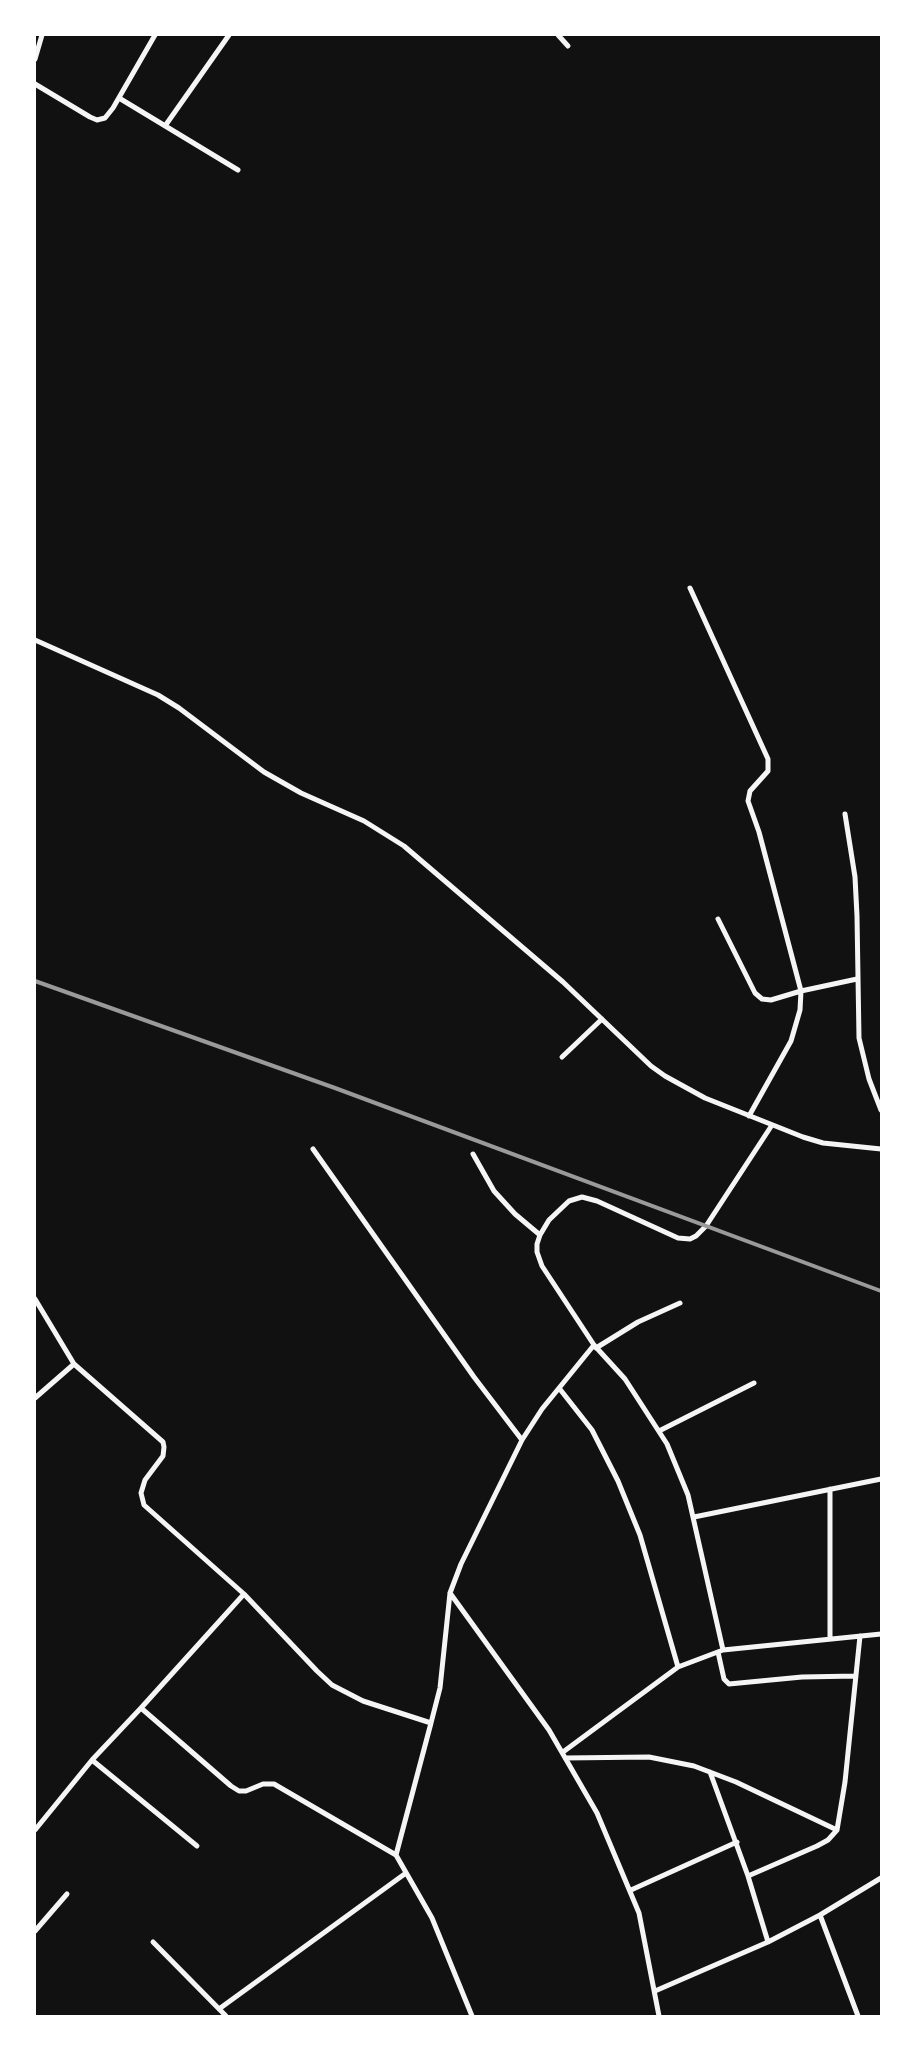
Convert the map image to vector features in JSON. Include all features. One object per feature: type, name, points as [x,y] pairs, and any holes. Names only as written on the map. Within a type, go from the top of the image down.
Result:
[{"type":"street","points":[[35,59],[42,35]]},
{"type":"street","points":[[35,84],[97,120],[106,118],[155,35]]},
{"type":"street","points":[[165,126],[229,35]]},
{"type":"street","points":[[558,35],[568,46]]},
{"type":"street","points":[[119,98],[238,170]]},
{"type":"street","points":[[690,588],[768,760],[768,771],[750,791],[748,801],[759,832],[801,991],[800,1010],[791,1041],[749,1116]]},
{"type":"street","points":[[35,640],[158,695],[179,708],[264,772],[301,793],[364,821],[404,846],[564,982],[651,1066],[665,1076],[705,1098],[823,1143],[881,1149]]},
{"type":"street","points":[[845,814],[855,877],[858,916],[857,979],[859,1038],[869,1079],[881,1110]]},
{"type":"street","points":[[718,919],[758,997],[771,1000],[801,991],[857,979]]},
{"type":"street","points":[[562,1057],[602,1019]]},
{"type":"street","points":[[772,1125],[706,1226],[696,1236],[683,1239],[678,1238],[597,1201],[582,1198],[569,1201],[549,1220],[540,1235],[537,1252],[539,1259],[595,1347],[625,1379],[666,1444],[688,1495],[694,1517],[725,1682],[729,1684],[802,1677],[856,1676]]},
{"type":"street","points":[[313,1149],[478,1383],[522,1440]]},
{"type":"street","points":[[473,1154],[500,1198],[515,1214],[540,1235]]},
{"type":"street","points":[[35,1299],[74,1364],[163,1442],[163,1456],[145,1480],[141,1493],[144,1505],[244,1594],[332,1685],[363,1701],[431,1723]]},
{"type":"street","points":[[396,1855],[440,1688],[450,1593],[471,1541],[522,1440],[559,1388],[595,1347],[638,1322],[680,1303]]},
{"type":"street","points":[[35,1398],[74,1364]]},
{"type":"street","points":[[659,1431],[754,1383]]},
{"type":"street","points":[[559,1388],[592,1430],[618,1481],[640,1535],[678,1667]]},
{"type":"street","points":[[694,1517],[881,1479]]},
{"type":"street","points":[[830,1489],[830,1640]]},
{"type":"street","points":[[450,1593],[511,1675],[564,1755],[597,1814],[640,1913],[659,2016]]},
{"type":"street","points":[[35,1830],[92,1760],[244,1594]]},
{"type":"street","points":[[564,1755],[678,1667],[720,1651],[881,1634]]},
{"type":"street","points":[[748,1876],[828,1840],[837,1830],[845,1782],[860,1636]]},
{"type":"street","points":[[141,1708],[238,1791],[246,1791],[263,1784],[274,1784],[396,1855],[432,1918],[472,2016]]},
{"type":"street","points":[[564,1755],[649,1757],[694,1766],[837,1830]]},
{"type":"street","points":[[92,1760],[197,1846]]},
{"type":"street","points":[[710,1772],[737,1842],[768,1942]]},
{"type":"street","points":[[631,1890],[737,1842]]},
{"type":"street","points":[[219,2009],[406,1873]]},
{"type":"street","points":[[654,1991],[768,1942],[820,1915],[881,1878]]},
{"type":"street","points":[[35,1931],[67,1894]]},
{"type":"street","points":[[820,1915],[858,2016]]},
{"type":"street","points":[[153,1942],[226,2016]]},
{"type":"railway","points":[[35,981],[335,1088],[881,1291]]}]
